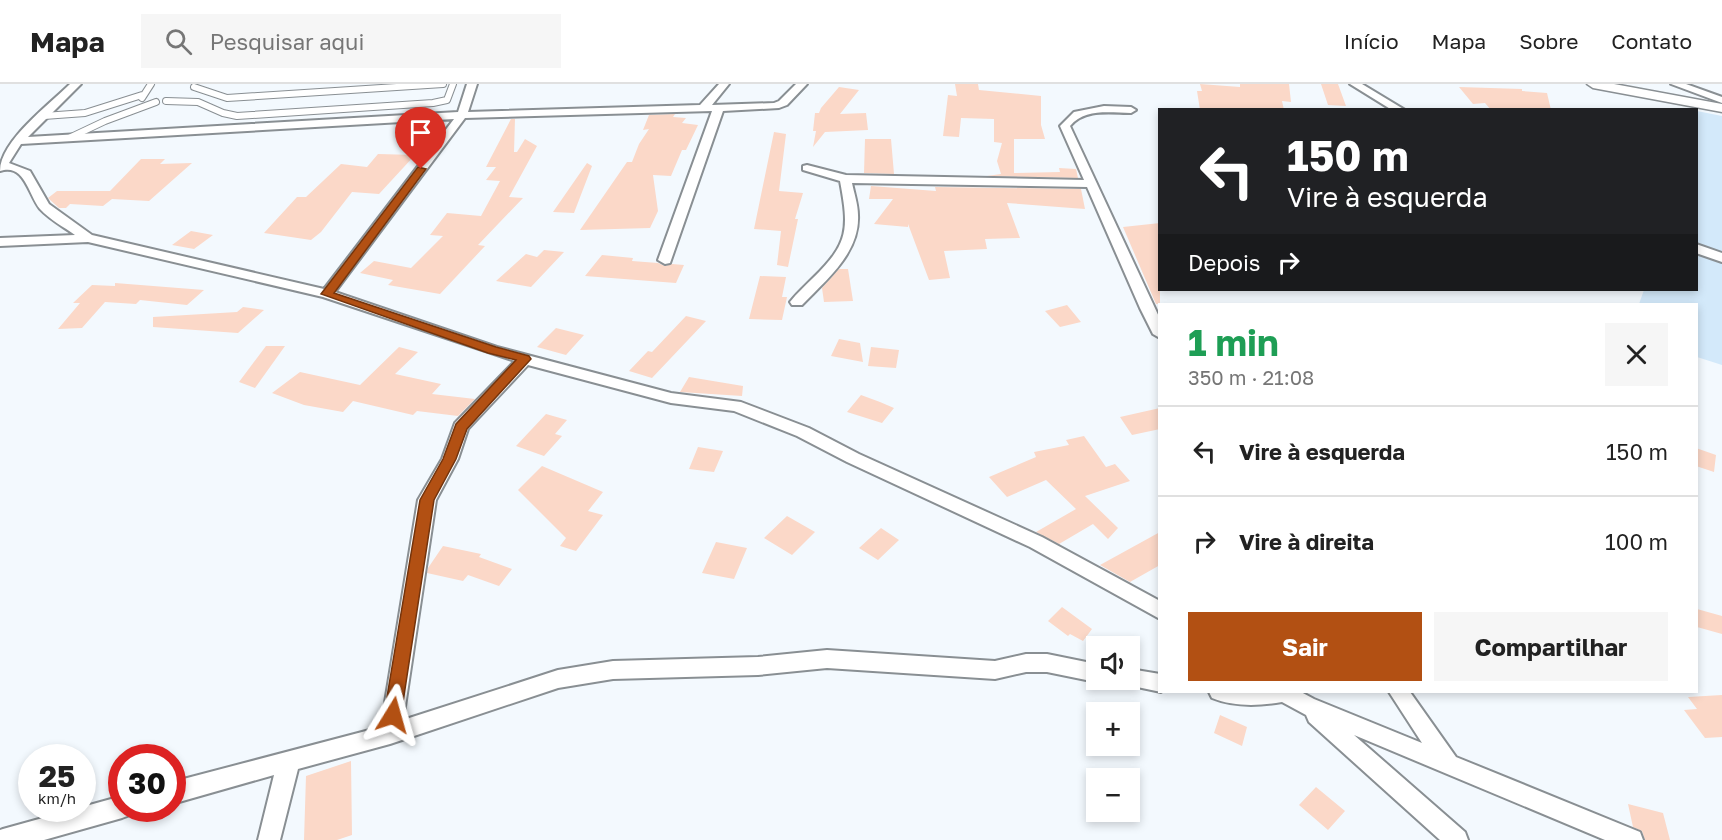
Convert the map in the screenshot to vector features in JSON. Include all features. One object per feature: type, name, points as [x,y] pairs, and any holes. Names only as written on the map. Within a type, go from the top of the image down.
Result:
[{"type":"street","points":[[76,84],[18,141],[1,166],[19,168],[28,174],[45,207],[88,238]]},
{"type":"street","points":[[327,294],[462,115],[472,84]]},
{"type":"street","points":[[703,108],[723,84]]},
{"type":"street","points":[[18,141],[462,115],[779,105],[802,84]]},
{"type":"street","points":[[1355,84],[1397,108]]},
{"type":"street","points":[[1593,84],[1722,108]]},
{"type":"street","points":[[1676,84],[1722,100]]},
{"type":"street","points":[[664,260],[720,107]]},
{"type":"street","points":[[1131,110],[1085,111],[1068,121],[1065,126],[1131,278],[1158,330]]},
{"type":"street","points":[[807,168],[845,179],[1091,184]]},
{"type":"street","points":[[797,302],[833,266],[847,243],[853,217],[845,179]]},
{"type":"street","points":[[0,242],[88,238],[327,294],[492,350],[671,398],[736,406],[769,417],[1036,542],[1158,610]]},
{"type":"street","points":[[1698,249],[1722,258]]},
{"type":"street","points":[[390,734],[427,500],[450,459],[461,427],[525,359]]},
{"type":"street","points":[[186,789],[390,734],[558,679],[613,670],[747,666],[827,659],[995,670],[1026,663],[1047,663],[1086,671]]},
{"type":"street","points":[[1140,680],[1158,683]]},
{"type":"street","points":[[1227,693],[1257,697],[1279,693]]},
{"type":"street","points":[[1286,693],[1307,706],[1632,840]]},
{"type":"street","points":[[1400,693],[1448,764]]},
{"type":"street","points":[[1307,706],[1457,840]]},
{"type":"street","points":[[269,840],[289,761]]},
{"type":"street","points":[[3,840],[108,811]]},
{"type":"lane","points":[[151,84],[143,93],[142,99],[156,102],[198,102],[223,113],[237,116],[434,103],[447,100],[453,84]]},
{"type":"lane","points":[[44,116],[95,111],[160,84]]},
{"type":"lane","points":[[192,88],[227,98],[443,84]]},
{"type":"lane","points":[[166,101],[185,95]]},
{"type":"lane","points":[[69,138],[105,121],[156,102]]},
{"type":"shaded area","points":[[1698,111],[1722,116],[1722,365],[1698,357],[1698,303],[1639,303],[1644,291],[1698,291]]},
{"type":"building","points":[[955,84],[978,84],[979,90],[1041,96],[1041,125],[1045,139],[1014,139],[1014,173],[1060,172],[1059,168],[1076,169],[1078,178],[987,176],[1001,174],[997,161],[1002,143],[994,142],[994,119],[961,118],[959,137],[943,136],[948,95],[957,96]]},
{"type":"building","points":[[1200,84],[1240,87],[1240,84],[1289,84],[1291,102],[1282,101],[1284,108],[1200,108],[1197,91],[1202,91]]},
{"type":"building","points":[[1321,84],[1338,84],[1346,106],[1328,105]]},
{"type":"building","points":[[839,87],[859,90],[840,114],[866,113],[868,130],[825,132],[813,147],[816,131],[813,131],[815,113],[819,113]]},
{"type":"building","points":[[1459,87],[1522,89],[1522,91],[1547,93],[1551,108],[1489,108],[1485,103],[1473,104]]},
{"type":"building","points":[[675,114],[673,117],[686,118],[682,123],[698,125],[686,150],[682,150],[671,176],[653,175],[658,211],[650,228],[580,230],[627,162],[632,162],[639,144],[649,129],[643,130],[649,115]]},
{"type":"building","points":[[511,119],[515,119],[514,152],[517,152],[525,139],[537,146],[509,197],[523,198],[478,245],[485,246],[440,294],[388,285],[393,280],[360,273],[374,261],[411,268],[443,236],[430,235],[447,213],[481,216],[500,181],[486,180],[496,167],[486,167]]},
{"type":"building","points":[[774,132],[786,134],[779,191],[803,193],[795,219],[798,219],[788,267],[777,265],[781,231],[754,229]]},
{"type":"building","points":[[865,139],[891,139],[894,174],[864,173]]},
{"type":"building","points":[[378,154],[415,155],[379,194],[352,192],[321,232],[311,240],[264,233],[297,197],[306,197],[341,164],[367,167]]},
{"type":"building","points":[[141,159],[165,159],[160,164],[192,163],[149,201],[112,199],[103,206],[70,204],[66,208],[59,208],[48,198],[57,191],[110,191]]},
{"type":"building","points":[[587,163],[592,166],[574,213],[553,212]]},
{"type":"building","points":[[871,186],[936,191],[935,187],[1081,189],[1085,209],[1007,203],[1020,238],[985,239],[987,249],[944,251],[950,278],[929,280],[908,224],[908,227],[874,224],[893,199],[869,199]]},
{"type":"building","points":[[1158,223],[1160,303],[1158,304],[1156,304],[1123,227]]},
{"type":"building","points":[[191,231],[213,235],[194,249],[172,245]]},
{"type":"building","points":[[544,250],[564,252],[531,287],[496,281],[526,254],[537,257]]},
{"type":"building","points":[[602,255],[633,258],[632,261],[658,263],[665,266],[684,265],[676,283],[585,276]]},
{"type":"building","points":[[839,269],[848,269],[853,301],[824,302],[822,288]]},
{"type":"building","points":[[760,276],[786,277],[782,297],[787,297],[782,320],[749,319]]},
{"type":"building","points":[[115,283],[204,290],[187,305],[140,300],[136,304],[105,302],[82,328],[58,329],[80,303],[73,303],[92,285],[115,286]]},
{"type":"building","points":[[1067,305],[1081,322],[1060,327],[1045,311]]},
{"type":"building","points":[[243,307],[264,310],[238,333],[153,327],[153,317],[237,312]]},
{"type":"building","points":[[686,316],[706,321],[652,378],[629,371],[648,351],[652,352]]},
{"type":"building","points":[[556,328],[584,335],[566,355],[537,347]]},
{"type":"building","points":[[839,339],[860,343],[863,362],[831,356]]},
{"type":"building","points":[[266,346],[285,346],[255,388],[239,382]]},
{"type":"building","points":[[399,347],[418,352],[395,374],[441,384],[432,394],[475,399],[458,416],[417,411],[413,415],[353,401],[343,412],[304,405],[272,393],[300,372],[360,385]]},
{"type":"building","points":[[871,347],[899,350],[896,368],[868,366]]},
{"type":"building","points":[[689,377],[743,386],[742,396],[680,392]]},
{"type":"building","points":[[861,395],[894,408],[882,423],[847,412]]},
{"type":"building","points":[[1158,408],[1158,429],[1132,435],[1120,417]]},
{"type":"building","points":[[546,414],[567,420],[555,434],[562,436],[544,456],[516,446]]},
{"type":"building","points":[[1084,436],[1106,467],[1115,464],[1130,481],[1085,496],[1118,528],[1108,539],[1093,524],[1059,544],[1036,532],[1076,509],[1046,480],[1007,497],[989,477],[1036,457],[1034,452],[1069,445],[1066,440]]},
{"type":"building","points":[[698,447],[723,451],[714,472],[689,469]]},
{"type":"building","points":[[1698,449],[1716,455],[1714,472],[1698,467]]},
{"type":"building","points":[[542,466],[603,492],[588,511],[603,515],[576,551],[560,546],[566,538],[518,490]]},
{"type":"building","points":[[787,516],[815,532],[792,555],[764,538]]},
{"type":"building","points":[[881,528],[899,540],[878,560],[859,548]]},
{"type":"building","points":[[1158,533],[1158,566],[1130,582],[1100,565]]},
{"type":"building","points":[[716,542],[747,548],[734,579],[702,573]]},
{"type":"building","points":[[443,546],[481,554],[479,557],[512,569],[499,586],[468,575],[463,581],[427,573]]},
{"type":"building","points":[[1062,607],[1092,629],[1083,641],[1070,634],[1068,636],[1048,621]]},
{"type":"building","points":[[1698,609],[1722,616],[1722,634],[1698,627]]},
{"type":"building","points":[[1722,695],[1722,737],[1705,738],[1684,710],[1697,709],[1688,697]]},
{"type":"building","points":[[1220,715],[1247,727],[1242,746],[1214,733]]},
{"type":"building","points":[[351,761],[352,835],[337,840],[304,840],[306,776]]},
{"type":"building","points":[[1316,787],[1345,811],[1328,830],[1299,805]]},
{"type":"building","points":[[1628,804],[1663,813],[1670,840],[1645,840],[1642,831],[1633,827]]},
{"type":"route","points":[[393,715],[427,500],[450,459],[461,427],[525,359],[327,294],[421,169]]}]
